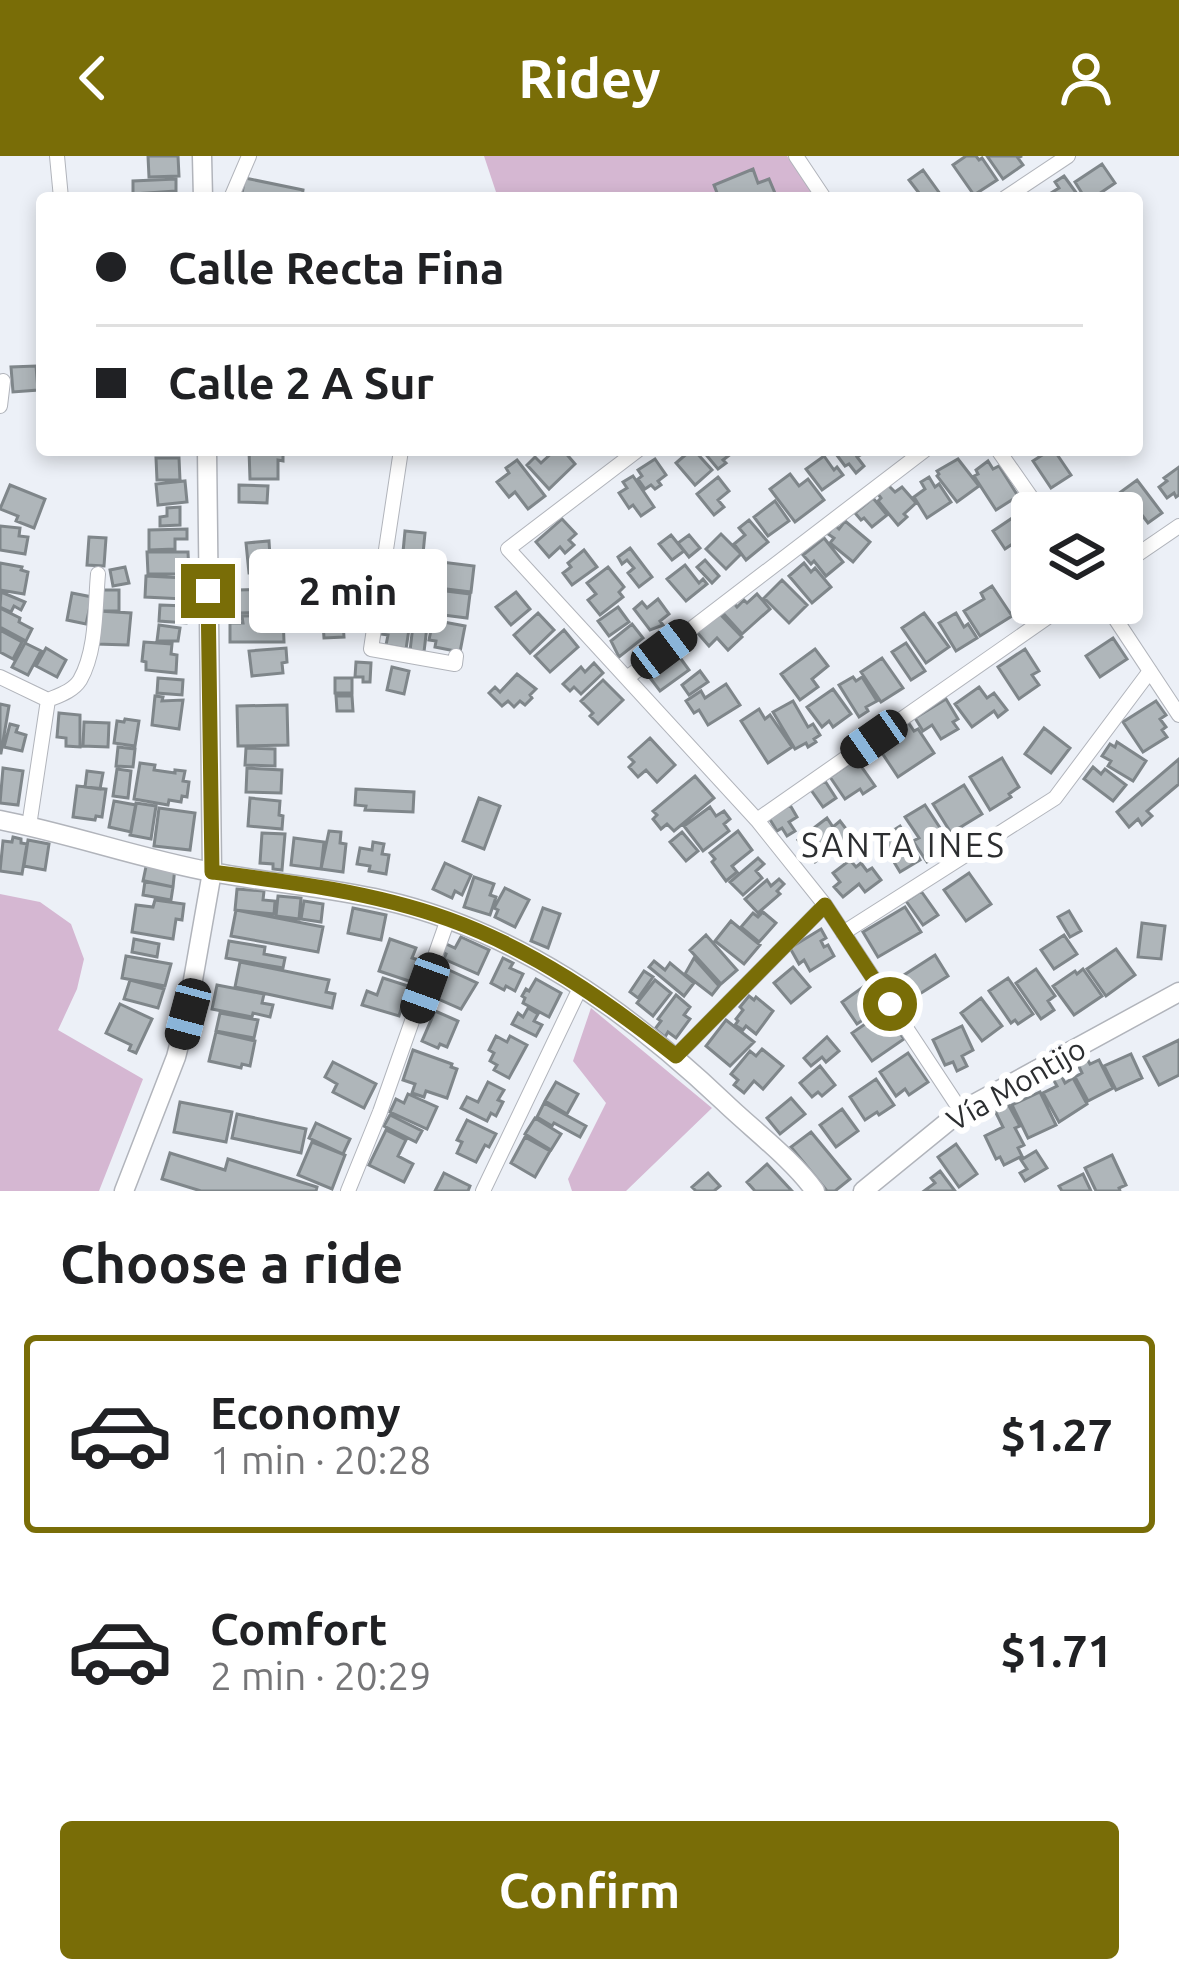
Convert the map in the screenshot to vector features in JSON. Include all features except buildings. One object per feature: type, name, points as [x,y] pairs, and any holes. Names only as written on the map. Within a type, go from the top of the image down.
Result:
[{"type":"main road","points":[[202,156],[203,192]]},
{"type":"main road","points":[[124,1191],[188,1014],[212,872],[207,456]]},
{"type":"main road","points":[[0,820],[212,872],[387,901],[502,942],[581,986],[676,1056],[814,1191]]},
{"type":"main road","name":"Vía Montijo","points":[[863,1191],[961,1111],[1179,992]]},
{"type":"street","points":[[58,156],[61,192]]},
{"type":"street","points":[[234,192],[249,156]]},
{"type":"street","points":[[796,156],[820,192]]},
{"type":"street","points":[[1014,192],[1067,156]]},
{"type":"street","points":[[0,406],[3,381]]},
{"type":"street","points":[[400,456],[371,649],[455,664],[457,656]]},
{"type":"street","points":[[630,456],[508,549],[757,820],[825,905],[961,1111]]},
{"type":"street","points":[[627,678],[917,456]]},
{"type":"street","points":[[1002,456],[1027,492]]},
{"type":"street","points":[[1143,551],[1179,526]]},
{"type":"street","points":[[0,677],[48,700],[79,682],[89,652],[98,574]]},
{"type":"street","points":[[757,820],[1038,624]]},
{"type":"street","points":[[1119,624],[1179,715]]},
{"type":"street","points":[[843,933],[1055,798],[1150,671]]},
{"type":"street","points":[[28,826],[48,700]]},
{"type":"street","points":[[676,1056],[825,905]]},
{"type":"street","points":[[349,1191],[448,919]]},
{"type":"street","points":[[482,1191],[581,986]]},
{"type":"shaded area","points":[[484,156],[787,156],[813,192],[496,192]]},
{"type":"shaded area","points":[[0,894],[40,902],[71,924],[84,959],[77,989],[58,1030],[143,1079],[99,1191],[0,1191]]},
{"type":"shaded area","points":[[591,1008],[712,1108],[626,1191],[572,1191],[568,1179],[606,1103],[573,1061]]},
{"type":"district","name":"SANTA INES","points":[[904,844]]},
{"type":"route","points":[[208,591],[212,872],[306,884],[448,919],[553,969],[676,1056],[825,905],[890,1004]]}]
